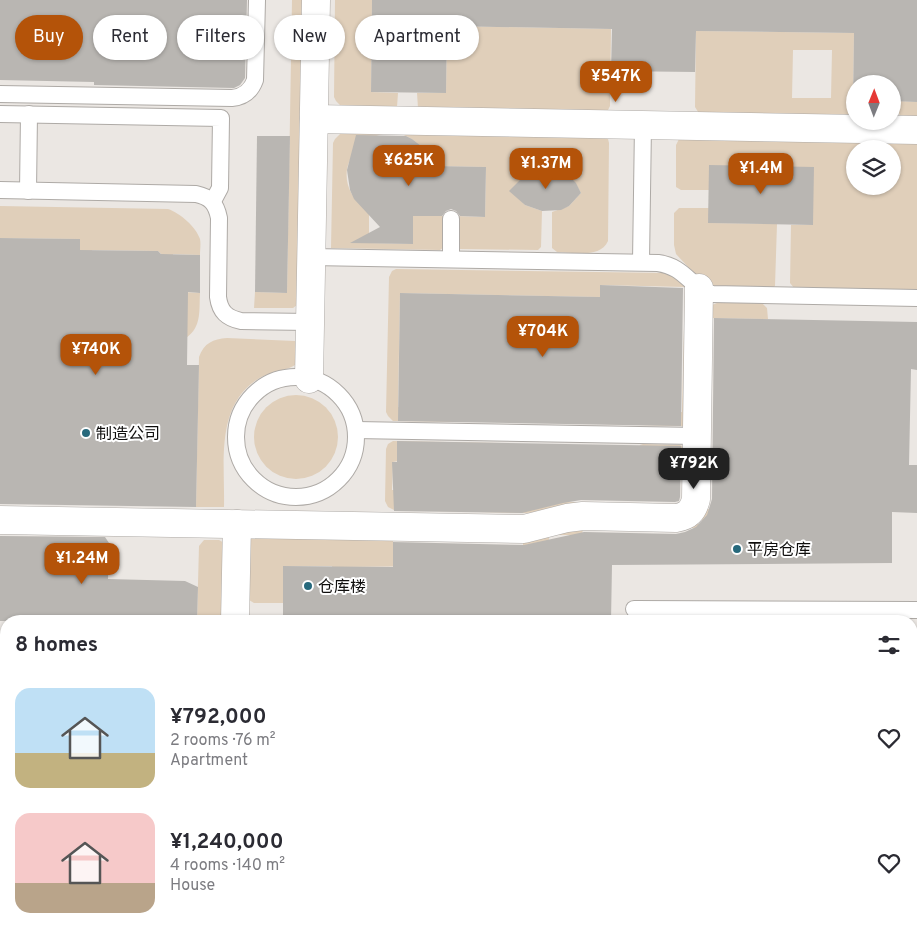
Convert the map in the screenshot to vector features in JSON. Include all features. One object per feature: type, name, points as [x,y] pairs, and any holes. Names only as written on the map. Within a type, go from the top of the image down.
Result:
[{"type":"street","points":[[309,379],[316,0]]},
{"type":"street","points":[[314,119],[917,130]]},
{"type":"street","points":[[0,520],[524,529],[583,516],[676,518],[684,516],[690,513],[696,499],[699,288]]},
{"type":"street","points":[[235,615],[237,524]]},
{"type":"lane","points":[[0,94],[232,98],[241,96],[252,88],[255,80],[257,0]]},
{"type":"lane","points":[[0,114],[222,118],[220,183],[218,193],[213,201]]},
{"type":"lane","points":[[28,191],[30,114]]},
{"type":"lane","points":[[640,262],[643,125]]},
{"type":"lane","points":[[0,190],[196,194],[205,196],[213,201],[219,218],[218,297],[220,306],[225,314],[232,319],[241,321],[310,322]]},
{"type":"lane","points":[[451,219],[451,259]]},
{"type":"lane","points":[[311,257],[658,263],[679,269],[699,288],[712,294],[917,298]]},
{"type":"lane","points":[[297,376],[309,379],[321,382],[340,395],[353,414],[357,438],[352,462],[338,480],[319,493],[295,498],[272,492],[252,479],[239,460],[235,436],[240,412],[254,393],[274,381],[297,376]]},
{"type":"lane","points":[[356,430],[697,436]]},
{"type":"lane","points":[[307,497],[307,525]]},
{"type":"lane","points":[[634,610],[917,610]]},
{"type":"shaded area","points":[[292,0],[305,0],[305,15],[292,15]]},
{"type":"shaded area","points":[[335,0],[372,0],[372,15],[355,15],[355,60],[371,60],[371,92],[398,93],[397,107],[343,108],[336,101],[334,97],[334,60],[345,60],[345,15],[335,15]]},
{"type":"shaded area","points":[[479,27],[611,29],[610,106],[607,112],[418,108],[417,93],[446,93],[446,60],[479,60]]},
{"type":"shaded area","points":[[696,31],[854,33],[853,75],[846,75],[846,120],[700,115],[695,107]],"holes":[[[793,50],[832,50],[831,98],[792,98]]]},
{"type":"shaded area","points":[[291,60],[303,60],[297,305],[293,308],[254,308],[255,292],[287,293]]},
{"type":"shaded area","points":[[901,101],[917,102],[917,121],[901,119]]},
{"type":"shaded area","points":[[369,130],[602,135],[608,139],[609,143],[608,241],[599,250],[586,253],[557,252],[552,248],[552,212],[569,206],[581,193],[566,174],[557,169],[547,168],[538,169],[529,174],[520,181],[513,192],[525,205],[542,211],[541,247],[538,250],[460,249],[456,244],[457,216],[485,217],[486,167],[431,166],[418,144],[401,134],[382,134],[365,142],[352,156],[347,174],[351,193],[369,212],[369,243],[412,244],[413,216],[446,216],[444,247],[440,250],[331,248],[333,143],[342,132],[368,133]]},
{"type":"shaded area","points":[[679,139],[917,139],[917,291],[794,288],[790,283],[791,225],[813,225],[709,190],[681,190],[676,187],[676,145]]},
{"type":"shaded area","points":[[0,206],[168,209],[182,217],[198,234],[200,239],[200,255],[173,254],[173,265],[158,251],[92,250],[91,260],[80,260],[80,239],[0,238]]},
{"type":"shaded area","points":[[679,208],[709,208],[709,223],[777,224],[775,286],[772,288],[712,287],[702,282],[676,254],[674,245],[674,213]]},
{"type":"shaded area","points":[[396,269],[666,273],[672,275],[689,290],[688,422],[683,426],[568,423],[565,410],[682,412],[685,287],[600,285],[600,297],[400,293],[398,407],[462,408],[459,421],[456,422],[393,421],[386,412],[389,277],[392,271]]},
{"type":"shaded area","points":[[183,292],[200,293],[197,323],[195,329],[186,338]]},
{"type":"shaded area","points":[[717,303],[762,303],[767,308],[768,319],[708,318],[704,509],[892,512],[702,528],[583,528],[582,535],[549,535],[548,565],[341,567],[340,615],[332,615],[332,566],[283,566],[283,603],[254,603],[249,600],[246,537],[393,532],[393,561],[523,563],[523,535],[583,522],[702,524],[705,323],[712,305]]},
{"type":"shaded area","points":[[217,339],[295,341],[297,344],[297,363],[258,379],[244,390],[235,404],[225,437],[224,507],[196,507],[199,357],[206,345]]},
{"type":"shaded area","points":[[296,395],[312,398],[331,414],[335,421],[338,437],[335,453],[319,472],[312,476],[296,479],[280,476],[261,460],[257,453],[254,437],[257,421],[273,402],[280,398]]},
{"type":"shaded area","points":[[393,441],[501,443],[393,462],[392,490],[397,490],[397,499],[682,504],[683,456],[637,455],[640,445],[643,444],[680,445],[684,447],[686,506],[524,513],[394,510],[388,507],[385,501],[386,449],[388,444]]},
{"type":"shaded area","points":[[204,540],[219,540],[226,544],[226,615],[197,615],[199,546]]},
{"type":"building","points":[[0,0],[247,0],[247,15],[177,15],[177,60],[245,60],[245,78],[240,85],[234,88],[94,85],[94,82],[0,80]]},
{"type":"building","points":[[372,0],[917,0],[917,102],[901,101],[901,75],[853,75],[854,33],[696,31],[695,72],[611,71],[612,29],[479,27],[479,15],[372,15]]},
{"type":"building","points":[[371,60],[446,60],[446,93],[371,92]]},
{"type":"building","points":[[356,135],[406,136],[421,146],[435,166],[486,167],[485,217],[460,216],[451,209],[442,216],[413,216],[413,244],[350,243],[380,227],[354,199],[350,190],[347,170]]},
{"type":"building","points":[[257,136],[290,136],[287,293],[255,292]]},
{"type":"building","points":[[709,165],[814,167],[813,225],[708,223]]},
{"type":"building","points":[[536,169],[559,169],[576,183],[581,193],[569,206],[561,210],[542,211],[525,205],[509,191],[526,174]]},
{"type":"building","points":[[0,238],[80,239],[80,250],[158,251],[161,254],[200,255],[200,293],[188,292],[187,365],[199,365],[196,507],[0,504]]},
{"type":"building","points":[[600,285],[683,288],[681,426],[398,421],[400,293],[600,297]]},
{"type":"building","points":[[714,318],[917,322],[917,370],[911,369],[909,465],[917,465],[917,513],[892,512],[892,563],[612,565],[611,615],[283,615],[283,566],[393,567],[393,542],[524,545],[584,532],[676,534],[696,527],[707,515],[712,499]]},
{"type":"building","points":[[397,441],[681,446],[680,497],[679,501],[675,502],[581,500],[522,513],[394,511],[392,462],[397,462]]},
{"type":"building","points":[[0,536],[105,537],[109,543],[108,579],[185,581],[198,587],[197,615],[0,615]]},
{"type":"place","name":"制造公司","points":[[86,433]]},
{"type":"place","name":"平房仓库","points":[[737,549]]},
{"type":"place","name":"仓库楼","points":[[308,586]]}]
